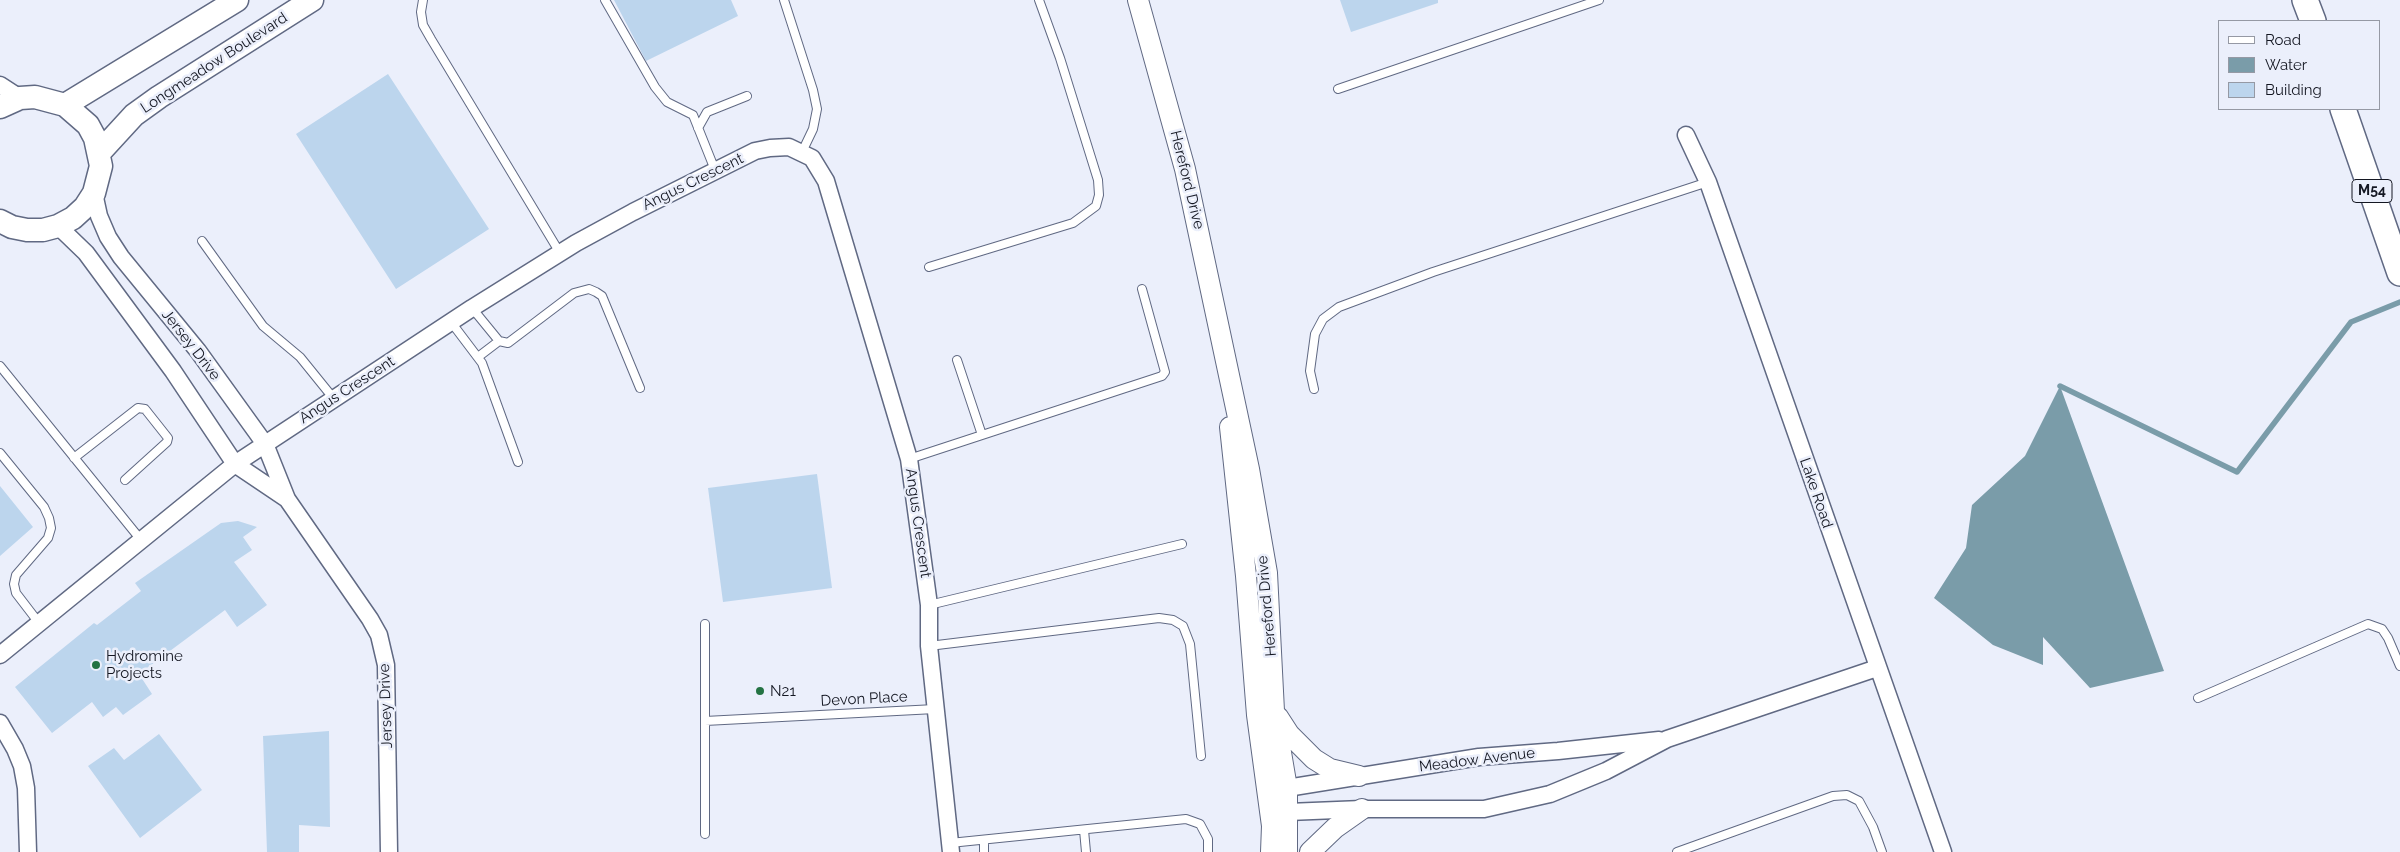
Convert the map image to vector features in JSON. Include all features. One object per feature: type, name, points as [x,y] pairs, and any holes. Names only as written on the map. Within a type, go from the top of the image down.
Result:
[{"type":"main road","points":[[65,105],[237,0]]},
{"type":"main road","name":"Longmeadow Boulevard","points":[[100,152],[134,115],[159,97],[312,0]]},
{"type":"main road","points":[[2306,0],[2313,20]]},
{"type":"main road","points":[[0,221],[12,227],[43,230],[58,226],[73,218],[85,207],[94,193],[101,166],[100,152],[88,125],[78,114],[65,105],[35,97],[10,103]]},
{"type":"main road","name":"M54","points":[[2343,110],[2400,273]]},
{"type":"street","name":"Hereford Drive","points":[[1138,0],[1185,169],[1250,469],[1267,573],[1274,711],[1286,800],[1287,852]]},
{"type":"street","points":[[0,85],[10,103]]},
{"type":"street","name":"Lake Road","points":[[1686,135],[1708,182],[1876,668],[1943,852]]},
{"type":"street","name":"Angus Crescent","points":[[0,654],[235,464],[472,308],[560,253],[715,170],[755,151],[789,147],[812,158],[826,182],[909,459],[928,605],[929,646],[951,847]]},
{"type":"street","name":"Jersey Drive","points":[[94,193],[99,216],[121,258],[198,351],[265,444],[287,499],[370,619],[379,635],[384,652],[389,852]]},
{"type":"street","name":"Jersey Drive","points":[[58,226],[92,261],[173,371],[235,464],[287,499]]},
{"type":"street","name":"Hereford Drive","points":[[1226,362],[1232,462],[1246,576],[1257,715],[1272,826],[1271,852]]},
{"type":"street","name":"Meadow Avenue","points":[[1286,800],[1329,810],[1484,809],[1550,794],[1606,771],[1667,739],[1876,668]]},
{"type":"street","points":[[1274,711],[1289,734],[1314,759],[1330,768],[1359,776]]},
{"type":"street","points":[[0,723],[15,748],[22,766],[26,788],[28,852]]},
{"type":"street","name":"Meadow Avenue","points":[[1286,800],[1359,776],[1479,758],[1667,739]]},
{"type":"street","points":[[1266,779],[1286,800],[1272,826]]},
{"type":"street","points":[[1310,852],[1335,828],[1362,809]]},
{"type":"lane","points":[[423,0],[421,12],[423,24],[430,38],[560,253]]},
{"type":"lane","points":[[605,0],[655,87],[668,102],[693,115],[715,170]]},
{"type":"lane","points":[[784,0],[813,90],[817,109],[813,129],[802,152]]},
{"type":"lane","points":[[929,267],[1073,224],[1096,206],[1099,195],[1098,180],[1060,58],[1039,0]]},
{"type":"lane","points":[[1338,89],[1599,0]]},
{"type":"lane","points":[[698,128],[707,112],[747,96]]},
{"type":"lane","points":[[1314,389],[1310,371],[1315,334],[1324,319],[1339,307],[1433,272],[1708,182]]},
{"type":"lane","points":[[202,241],[262,326],[300,357],[334,399]]},
{"type":"lane","points":[[472,308],[498,341],[508,343],[565,299],[574,293],[589,289],[602,296],[640,388]]},
{"type":"lane","points":[[909,459],[1162,376],[1165,372],[1142,289]]},
{"type":"lane","points":[[451,322],[478,357],[518,462]]},
{"type":"lane","points":[[478,357],[498,341]]},
{"type":"lane","points":[[957,360],[982,435]]},
{"type":"lane","points":[[0,366],[141,540]]},
{"type":"lane","points":[[74,458],[138,408],[145,409],[168,438],[168,442],[125,480]]},
{"type":"lane","points":[[0,453],[44,507],[52,528],[48,538],[16,575],[14,584],[22,601],[39,623]]},
{"type":"lane","points":[[928,605],[1182,544]]},
{"type":"lane","points":[[929,646],[1159,618],[1173,620],[1183,626],[1190,644],[1201,756]]},
{"type":"lane","points":[[705,624],[705,834]]},
{"type":"lane","points":[[2198,698],[2368,624],[2382,629],[2400,666]]},
{"type":"lane","name":"Devon Place","points":[[705,721],[935,709]]},
{"type":"lane","points":[[1677,852],[1833,796],[1848,795],[1859,801],[1873,826],[1882,852]]},
{"type":"lane","points":[[951,847],[984,840],[1186,819],[1200,824],[1208,840],[1208,852]]},
{"type":"lane","points":[[1084,830],[1086,852]]},
{"type":"lane","points":[[984,840],[984,852]]},
{"type":"water","points":[[2060,386],[2164,671],[2090,688],[2043,637],[2043,665],[1993,645],[1934,598],[1966,548],[1972,505],[2025,456]]},
{"type":"building","points":[[614,0],[731,0],[738,16],[646,61]]},
{"type":"building","points":[[1340,0],[1438,0],[1438,3],[1351,32]]},
{"type":"building","points":[[388,74],[489,229],[396,289],[296,134]]},
{"type":"building","points":[[817,474],[832,588],[723,602],[708,488]]},
{"type":"building","points":[[0,486],[33,527],[0,556]]},
{"type":"building","points":[[238,521],[257,527],[243,537],[252,550],[234,562],[267,605],[237,627],[225,610],[139,674],[152,694],[123,715],[116,707],[103,717],[92,702],[52,733],[15,687],[94,623],[97,625],[141,591],[135,583],[221,523]]},
{"type":"building","points":[[329,731],[330,827],[299,825],[299,852],[267,852],[263,736]]},
{"type":"building","points":[[159,734],[202,790],[140,838],[88,766],[114,748],[124,760]]},
{"type":"waterway","points":[[2060,386],[2237,472],[2351,322],[2400,302]]},
{"type":"place","name":"Hydromine Projects","points":[[96,665]]},
{"type":"place","name":"N21","points":[[760,691]]}]
